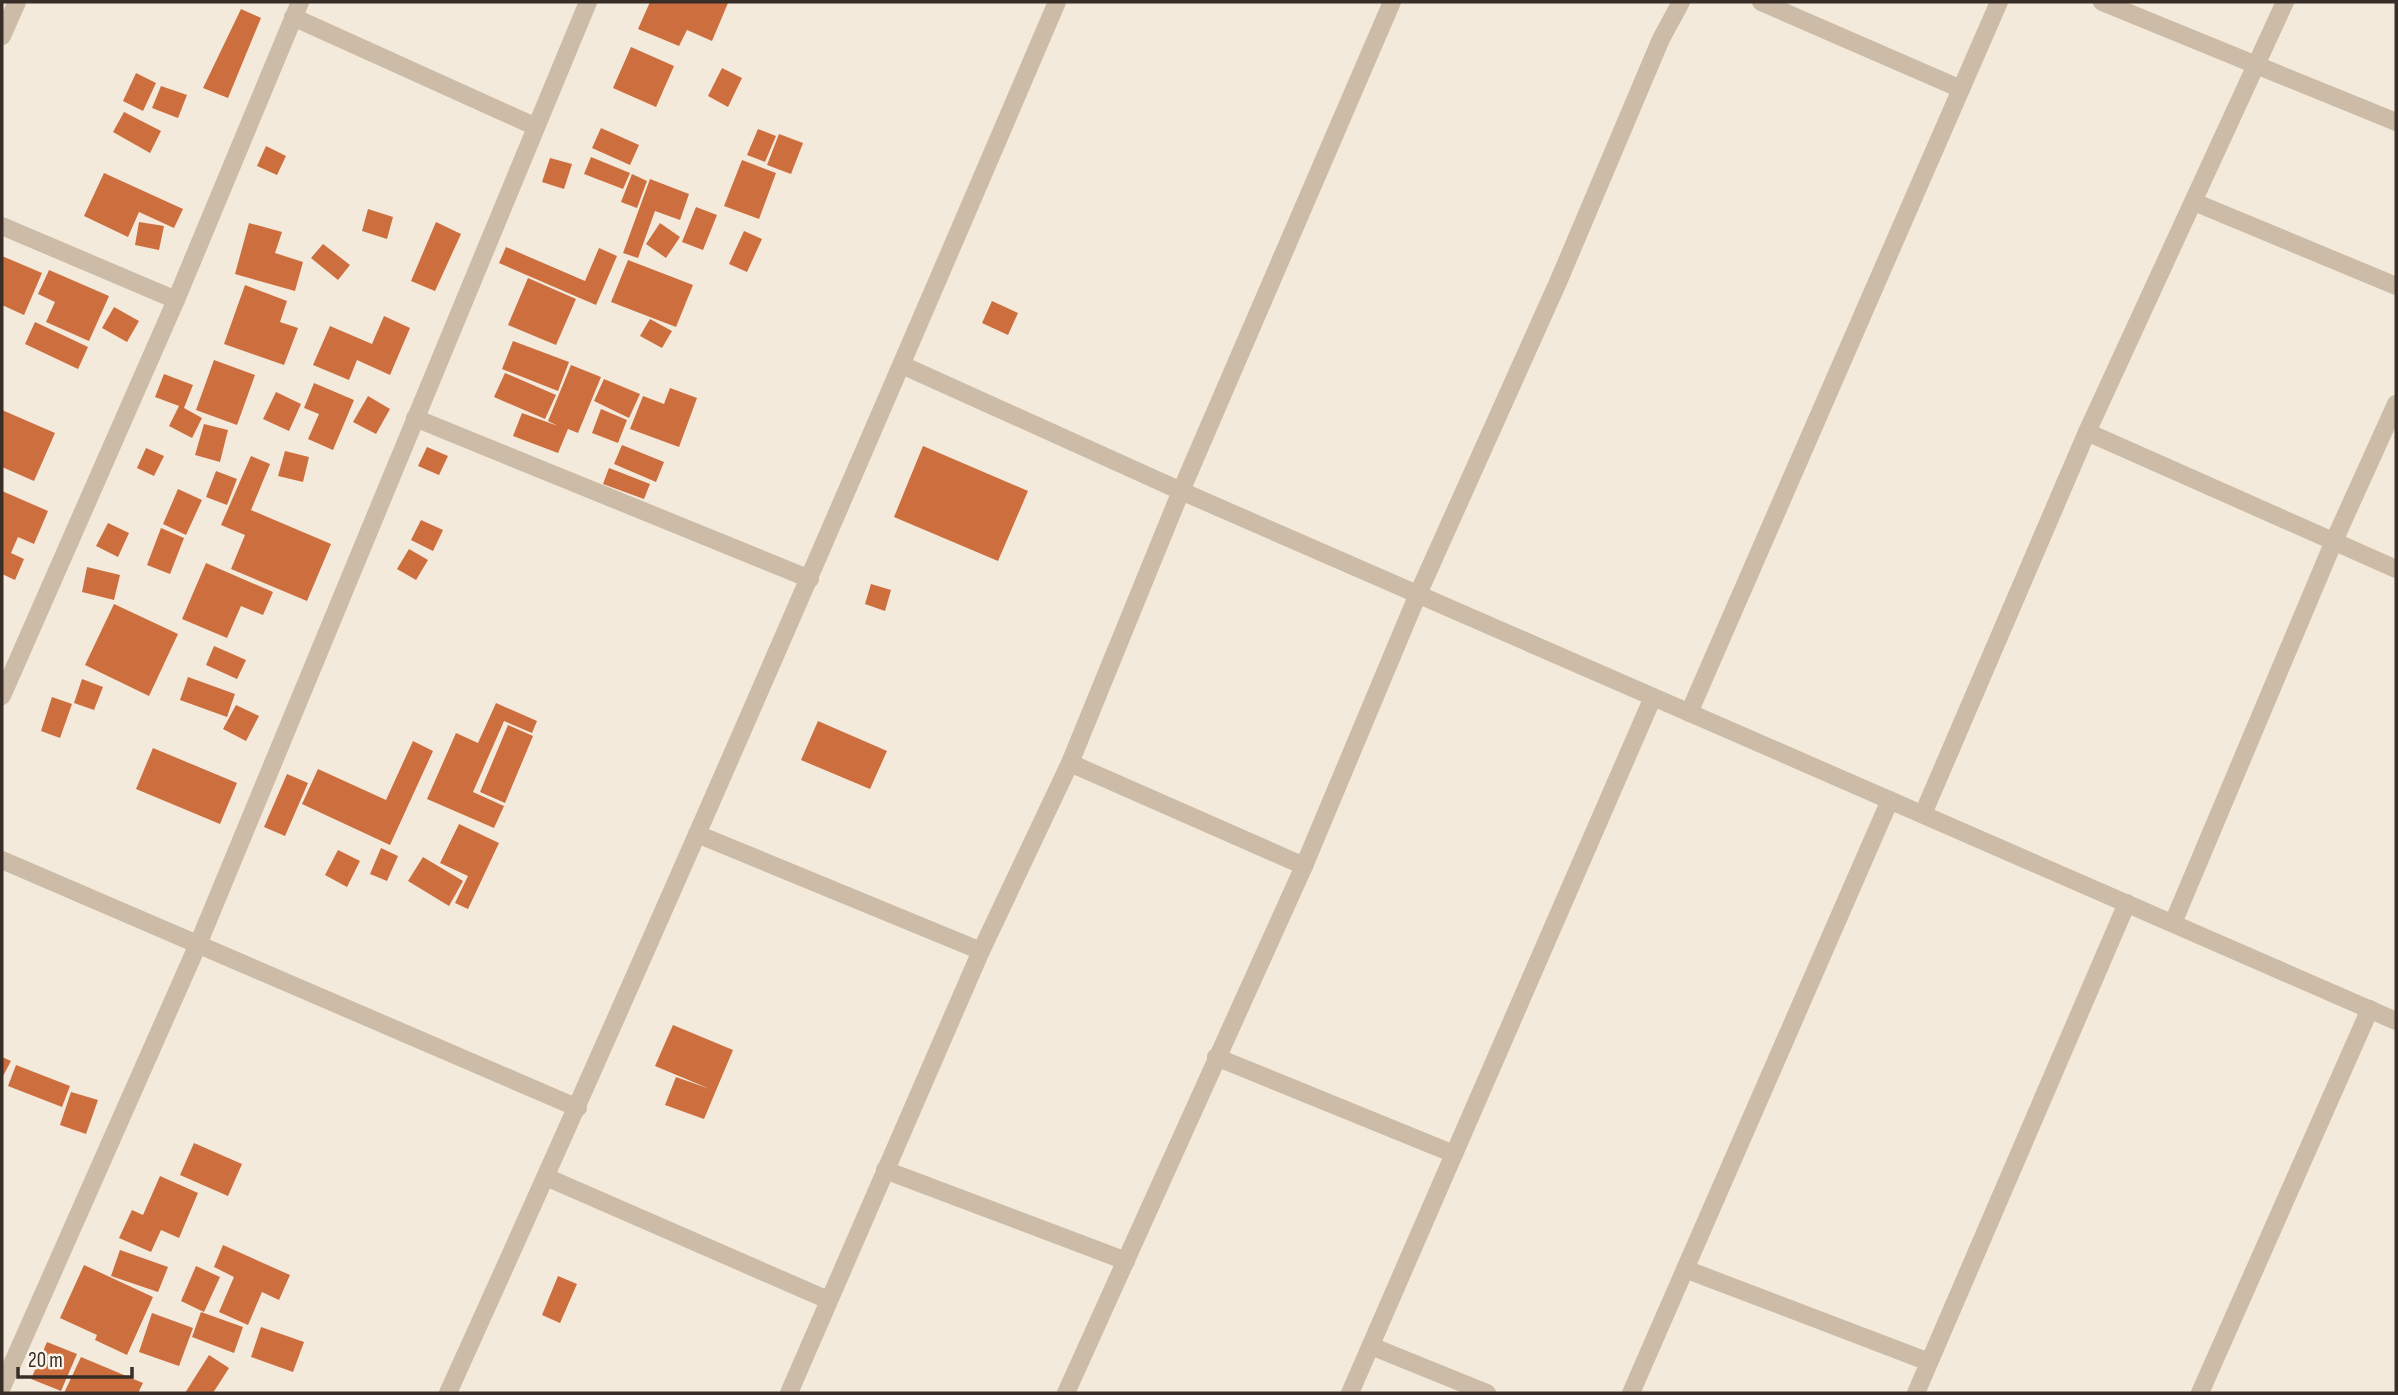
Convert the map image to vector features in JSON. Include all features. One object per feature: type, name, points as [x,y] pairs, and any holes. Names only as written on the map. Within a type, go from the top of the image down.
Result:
[{"type":"street","points":[[2,36],[17,2]]},
{"type":"street","points":[[2,1387],[199,942],[588,2]]},
{"type":"street","points":[[448,1393],[578,1108],[810,579],[1057,2]]},
{"type":"street","points":[[789,1393],[981,951],[1070,763],[1181,491],[1392,2]]},
{"type":"street","points":[[1066,1393],[1304,866],[1418,594],[1559,280],[1661,39],[1681,2]]},
{"type":"street","points":[[1761,2],[1961,89]]},
{"type":"street","points":[[1689,713],[1999,2]]},
{"type":"street","points":[[2102,2],[2396,122]]},
{"type":"street","points":[[1923,814],[2087,432],[2285,2]]},
{"type":"street","points":[[2,696],[176,300],[297,10],[534,127]]},
{"type":"street","points":[[2194,202],[2396,286]]},
{"type":"street","points":[[2,226],[176,300]]},
{"type":"street","points":[[902,365],[1181,491],[2396,1021]]},
{"type":"street","points":[[2172,923],[2334,541],[2396,404]]},
{"type":"street","points":[[415,418],[810,579]]},
{"type":"street","points":[[2087,432],[2396,569]]},
{"type":"street","points":[[1350,1393],[1653,697]]},
{"type":"street","points":[[1070,763],[1304,866]]},
{"type":"street","points":[[1631,1393],[1890,800]]},
{"type":"street","points":[[697,834],[981,951]]},
{"type":"street","points":[[2,860],[199,942],[578,1108]]},
{"type":"street","points":[[1916,1393],[2127,903]]},
{"type":"street","points":[[2200,1393],[2370,1009]]},
{"type":"street","points":[[1216,1057],[1454,1154]]},
{"type":"street","points":[[885,1170],[1126,1261]]},
{"type":"street","points":[[546,1177],[828,1300]]},
{"type":"street","points":[[1685,1269],[1929,1362]]},
{"type":"street","points":[[1371,1346],[1487,1393]]},
{"type":"building","points":[[650,2],[728,3],[712,41],[687,30],[679,46],[638,29]]},
{"type":"building","points":[[241,9],[261,18],[228,98],[203,88]]},
{"type":"building","points":[[631,47],[674,66],[656,107],[613,88]]},
{"type":"building","points":[[722,68],[742,78],[728,107],[708,96]]},
{"type":"building","points":[[136,73],[156,83],[143,111],[123,101]]},
{"type":"building","points":[[161,86],[187,95],[178,118],[152,108]]},
{"type":"building","points":[[124,112],[161,131],[150,153],[113,132]]},
{"type":"building","points":[[601,128],[639,145],[630,165],[592,148]]},
{"type":"building","points":[[758,129],[776,136],[765,162],[747,155]]},
{"type":"building","points":[[779,134],[803,143],[791,174],[767,165]]},
{"type":"building","points":[[266,146],[286,156],[277,175],[257,166]]},
{"type":"building","points":[[591,157],[630,173],[623,189],[584,174]]},
{"type":"building","points":[[550,158],[572,164],[564,189],[542,182]]},
{"type":"building","points":[[742,160],[776,173],[759,219],[724,206]]},
{"type":"building","points":[[104,173],[183,209],[174,228],[139,212],[128,237],[84,216]]},
{"type":"building","points":[[632,174],[647,181],[637,208],[621,202]]},
{"type":"building","points":[[650,179],[689,194],[680,220],[655,211],[638,258],[623,253]]},
{"type":"building","points":[[696,207],[717,215],[703,250],[682,242]]},
{"type":"building","points":[[368,209],[393,217],[387,239],[362,231]]},
{"type":"building","points":[[139,222],[164,226],[159,250],[135,245]]},
{"type":"building","points":[[436,222],[461,234],[435,291],[411,281]]},
{"type":"building","points":[[249,223],[282,232],[275,253],[303,262],[295,291],[235,274]]},
{"type":"building","points":[[660,223],[680,237],[666,258],[646,244]]},
{"type":"building","points":[[744,231],[762,239],[747,272],[729,264]]},
{"type":"building","points":[[323,244],[350,265],[338,280],[311,258]]},
{"type":"building","points":[[506,247],[585,281],[599,248],[617,256],[596,305],[499,263]]},
{"type":"building","points":[[2,256],[42,273],[24,315],[2,305]]},
{"type":"building","points":[[628,260],[693,285],[676,327],[611,302]]},
{"type":"building","points":[[49,270],[109,296],[89,341],[46,322],[55,302],[38,294]]},
{"type":"building","points":[[528,278],[576,299],[556,345],[508,325]]},
{"type":"building","points":[[245,285],[287,301],[280,322],[298,328],[284,365],[224,344]]},
{"type":"building","points":[[992,301],[1018,313],[1008,335],[982,323]]},
{"type":"building","points":[[114,307],[139,321],[127,342],[102,328]]},
{"type":"building","points":[[384,316],[410,328],[390,375],[357,360],[349,380],[313,365],[330,326],[372,344]]},
{"type":"building","points":[[650,319],[672,331],[662,348],[640,336]]},
{"type":"building","points":[[35,322],[88,347],[78,369],[25,344]]},
{"type":"building","points":[[513,341],[569,362],[558,391],[502,369]]},
{"type":"building","points":[[214,360],[255,375],[237,425],[196,410]]},
{"type":"building","points":[[571,365],[601,377],[578,433],[568,429],[558,453],[513,436],[522,413],[558,426],[548,421]]},
{"type":"building","points":[[505,373],[556,395],[545,419],[494,397]]},
{"type":"building","points":[[164,374],[193,385],[184,408],[202,418],[192,438],[169,426],[179,406],[155,397]]},
{"type":"building","points":[[604,379],[640,394],[629,418],[594,401]]},
{"type":"building","points":[[314,383],[354,400],[333,450],[308,439],[319,414],[304,408]]},
{"type":"building","points":[[670,388],[697,398],[679,447],[630,429],[643,396],[664,404]]},
{"type":"building","points":[[276,392],[301,404],[289,431],[263,419]]},
{"type":"building","points":[[368,396],[390,409],[376,434],[353,422]]},
{"type":"building","points":[[601,409],[627,420],[618,443],[592,433]]},
{"type":"building","points":[[2,410],[55,433],[34,481],[2,467]]},
{"type":"building","points":[[204,424],[228,430],[220,462],[195,455]]},
{"type":"building","points":[[622,445],[664,462],[656,482],[614,464]]},
{"type":"building","points":[[923,446],[1028,491],[998,561],[894,517]]},
{"type":"building","points":[[427,447],[448,456],[439,475],[418,466]]},
{"type":"building","points":[[146,448],[164,456],[154,476],[137,468]]},
{"type":"building","points":[[285,451],[309,457],[303,482],[278,476]]},
{"type":"building","points":[[251,456],[270,464],[251,510],[331,544],[307,601],[231,569],[245,535],[221,525]]},
{"type":"building","points":[[609,468],[650,484],[644,499],[603,484]]},
{"type":"building","points":[[216,471],[237,479],[227,505],[206,497]]},
{"type":"building","points":[[178,489],[202,500],[186,535],[163,524]]},
{"type":"building","points":[[2,491],[48,511],[34,544],[18,537],[11,553],[24,559],[15,580],[2,574]]},
{"type":"building","points":[[421,520],[443,530],[433,551],[411,540]]},
{"type":"building","points":[[108,523],[129,533],[118,557],[96,546]]},
{"type":"building","points":[[161,528],[184,538],[170,574],[147,565]]},
{"type":"building","points":[[409,549],[428,560],[416,580],[397,569]]},
{"type":"building","points":[[206,563],[273,592],[263,615],[241,606],[227,638],[182,619]]},
{"type":"building","points":[[87,567],[120,575],[114,600],[82,592]]},
{"type":"building","points":[[871,584],[891,590],[885,611],[865,604]]},
{"type":"building","points":[[114,604],[178,634],[149,696],[85,665]]},
{"type":"building","points":[[214,646],[246,660],[237,679],[206,665]]},
{"type":"building","points":[[188,677],[235,694],[227,717],[180,700]]},
{"type":"building","points":[[82,679],[103,687],[94,710],[74,703]]},
{"type":"building","points":[[52,697],[72,704],[60,738],[41,731]]},
{"type":"building","points":[[496,703],[537,721],[532,733],[504,721],[473,792],[504,806],[494,828],[427,799],[456,733],[478,743]]},
{"type":"building","points":[[236,705],[259,716],[246,741],[223,729]]},
{"type":"building","points":[[818,721],[887,751],[870,789],[801,760]]},
{"type":"building","points":[[508,725],[533,736],[505,803],[480,792]]},
{"type":"building","points":[[413,741],[433,751],[390,845],[302,804],[318,769],[386,800]]},
{"type":"building","points":[[153,748],[237,783],[220,824],[136,789]]},
{"type":"building","points":[[287,774],[308,783],[285,836],[264,827]]},
{"type":"building","points":[[459,824],[499,843],[468,909],[455,903],[468,876],[440,863]]},
{"type":"building","points":[[381,848],[398,856],[387,881],[370,874]]},
{"type":"building","points":[[338,850],[360,861],[347,887],[325,875]]},
{"type":"building","points":[[423,857],[463,881],[449,906],[408,881]]},
{"type":"building","points":[[673,1025],[733,1050],[704,1119],[665,1105],[676,1077],[710,1089],[655,1066]]},
{"type":"building","points":[[2,1057],[11,1061],[2,1078]]},
{"type":"building","points":[[16,1065],[70,1086],[62,1107],[8,1086]]},
{"type":"building","points":[[71,1092],[98,1100],[86,1134],[60,1125]]},
{"type":"building","points":[[194,1143],[242,1164],[228,1196],[180,1175]]},
{"type":"building","points":[[160,1176],[198,1193],[179,1238],[161,1230],[151,1252],[119,1238],[132,1210],[143,1215]]},
{"type":"building","points":[[223,1245],[290,1275],[279,1300],[262,1292],[248,1325],[219,1312],[234,1277],[214,1267]]},
{"type":"building","points":[[120,1250],[168,1267],[158,1292],[111,1276]]},
{"type":"building","points":[[84,1265],[153,1297],[127,1355],[95,1340],[97,1335],[60,1318]]},
{"type":"building","points":[[196,1266],[220,1277],[204,1312],[181,1301]]},
{"type":"building","points":[[558,1276],[577,1284],[560,1323],[542,1315]]},
{"type":"building","points":[[201,1312],[243,1327],[234,1353],[192,1337]]},
{"type":"building","points":[[152,1313],[193,1328],[179,1366],[139,1352]]},
{"type":"building","points":[[261,1327],[304,1342],[293,1372],[251,1357]]},
{"type":"building","points":[[47,1342],[77,1354],[61,1391],[31,1379]]},
{"type":"building","points":[[209,1355],[229,1368],[213,1393],[185,1393]]},
{"type":"building","points":[[81,1357],[143,1383],[138,1393],[64,1393]]}]
